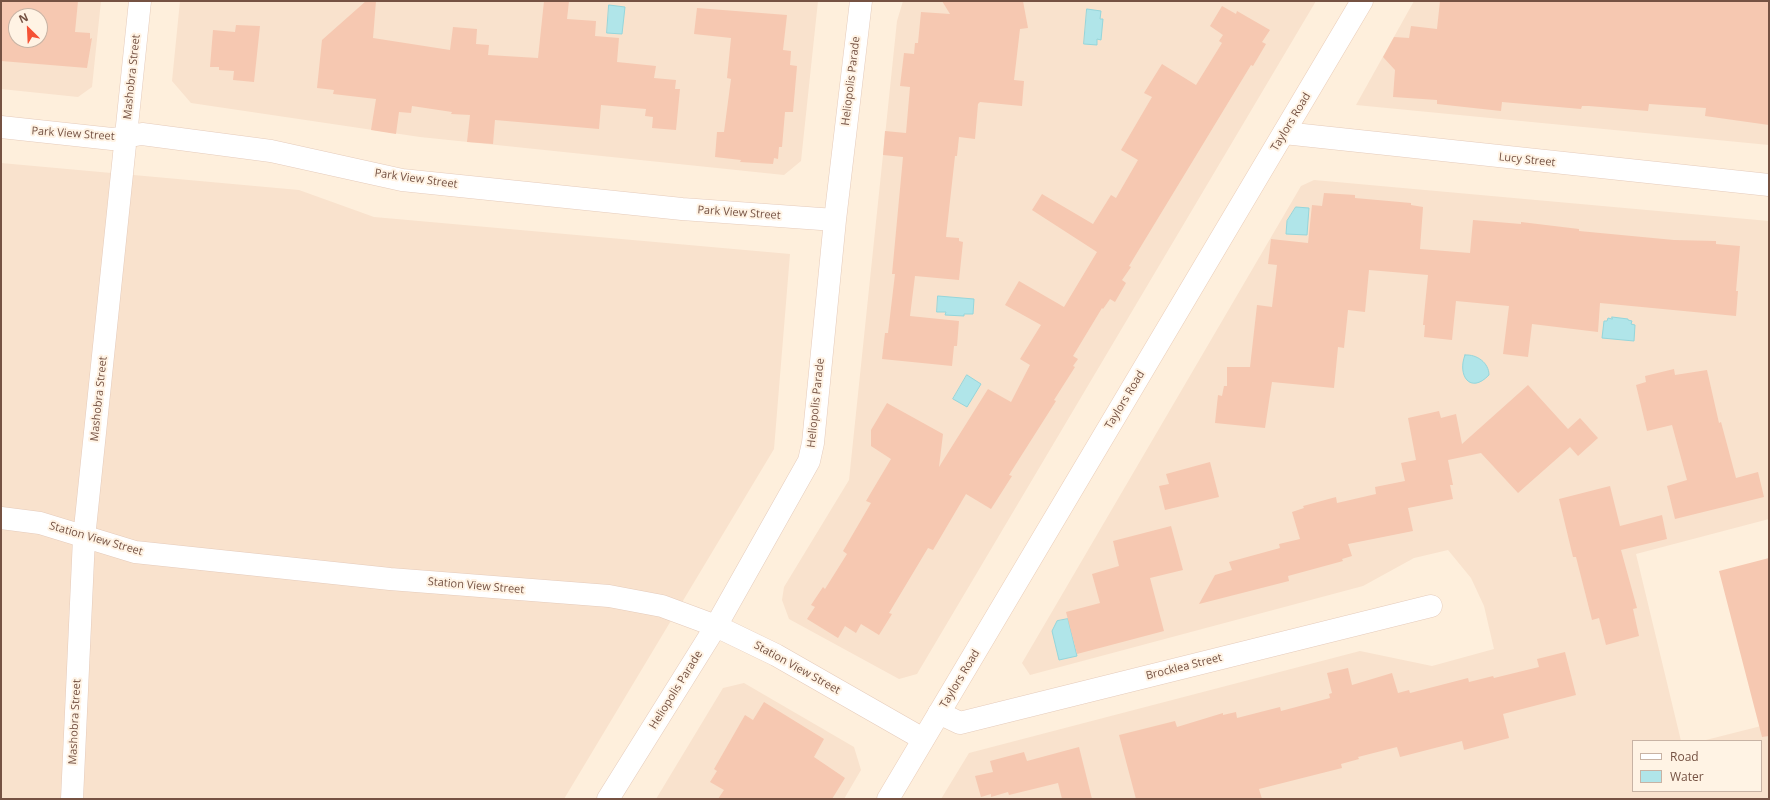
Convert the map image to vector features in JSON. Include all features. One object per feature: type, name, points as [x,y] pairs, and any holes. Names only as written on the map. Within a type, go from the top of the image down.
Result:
[{"type":"street","name":"Mashobra Street","points":[[72,799],[84,538],[140,1]]},
{"type":"street","name":"Heliopolis Parade","points":[[608,799],[716,626],[809,461],[813,443],[835,220],[861,1]]},
{"type":"street","name":"Taylors Road","points":[[888,799],[1362,1]]},
{"type":"street","name":"Park View Street","points":[[1,128],[112,139],[142,134],[271,151],[402,180],[682,209],[835,220]]},
{"type":"street","name":"Lucy Street","points":[[1284,133],[1769,185]]},
{"type":"street","name":"Station View Street","points":[[1,518],[40,523],[84,538],[143,553],[390,579],[609,596],[662,606],[716,626],[776,655],[924,739]]},
{"type":"street","name":"Brocklea Street","points":[[939,713],[960,723],[1431,606]]},
{"type":"shaded area","points":[[1,1],[101,1],[92,87],[78,97],[1,89]]},
{"type":"shaded area","points":[[180,1],[818,1],[801,161],[784,175],[420,137],[191,103],[172,81]]},
{"type":"shaded area","points":[[903,1],[1316,1],[917,674],[899,679],[789,619],[782,600],[784,587],[849,480],[897,21]]},
{"type":"shaded area","points":[[1414,1],[1769,1],[1769,145],[1356,105]]},
{"type":"shaded area","points":[[1,163],[299,190],[374,217],[790,254],[774,449],[564,799],[1,799]]},
{"type":"shaded area","points":[[1314,180],[1769,221],[1769,519],[1636,554],[1681,740],[1632,740],[1632,792],[1762,792],[1762,740],[1706,740],[1769,724],[1769,799],[941,799],[969,753],[1360,651],[1432,666],[1494,649],[1484,606],[1471,578],[1448,550],[1414,558],[1363,586],[1030,675],[1022,663],[1301,186]]},
{"type":"shaded area","points":[[744,683],[854,747],[861,770],[844,799],[656,799],[723,688]]},
{"type":"water","points":[[609,5],[625,7],[622,34],[607,33]]},
{"type":"water","points":[[1087,9],[1101,11],[1100,19],[1103,19],[1101,40],[1097,39],[1097,45],[1084,44]]},
{"type":"water","points":[[1296,207],[1309,208],[1307,235],[1286,234],[1287,221]]},
{"type":"water","points":[[938,296],[974,299],[973,314],[964,314],[964,316],[945,315],[946,312],[937,312]]},
{"type":"water","points":[[1612,317],[1632,321],[1631,324],[1635,325],[1634,341],[1602,338],[1604,321],[1607,321],[1608,318],[1612,319]]},
{"type":"water","points":[[1465,355],[1474,356],[1482,360],[1487,367],[1489,375],[1482,381],[1476,383],[1471,383],[1467,380],[1463,369]]},
{"type":"water","points":[[967,375],[981,384],[967,407],[953,399]]},
{"type":"water","points":[[1068,619],[1077,656],[1059,660],[1052,631],[1057,621]]},
{"type":"building","points":[[1,1],[78,1],[75,32],[90,33],[90,39],[92,38],[87,68],[1,61]]},
{"type":"building","points":[[366,1],[376,1],[373,38],[450,50],[453,27],[477,29],[476,44],[489,45],[488,55],[538,58],[544,1],[569,1],[567,19],[596,21],[595,36],[619,38],[617,62],[656,66],[654,78],[676,80],[675,89],[680,89],[676,130],[652,128],[653,117],[645,116],[646,109],[601,105],[599,129],[495,120],[493,144],[467,142],[470,115],[451,114],[452,112],[412,106],[411,113],[399,112],[396,134],[371,130],[376,99],[333,94],[334,90],[317,88],[322,40]]},
{"type":"building","points":[[942,1],[1023,1],[1028,28],[1020,29],[1014,80],[1024,81],[1022,106],[980,102],[978,104],[975,139],[959,137],[957,156],[955,156],[946,237],[959,238],[959,241],[963,242],[959,280],[915,276],[910,316],[959,321],[957,346],[954,346],[952,366],[882,359],[885,333],[888,333],[895,274],[892,274],[903,157],[883,155],[885,131],[906,133],[910,87],[900,86],[904,53],[914,54],[915,43],[918,43],[921,12],[950,14]]},
{"type":"building","points":[[1440,1],[1769,1],[1769,125],[1705,116],[1706,108],[1649,104],[1648,111],[1589,106],[1582,106],[1581,109],[1502,102],[1501,111],[1437,104],[1437,100],[1393,97],[1395,70],[1383,57],[1394,37],[1409,38],[1411,26],[1437,29]]},
{"type":"building","points":[[1222,6],[1236,14],[1237,11],[1270,30],[1262,42],[1266,44],[1253,66],[1251,65],[1129,266],[1131,267],[1122,280],[1126,283],[1115,302],[1110,299],[1103,309],[1102,308],[1073,356],[1078,359],[1073,366],[1075,367],[1054,400],[1056,401],[1009,475],[1012,476],[991,509],[966,494],[933,550],[928,548],[889,613],[892,614],[879,635],[861,624],[856,633],[845,626],[838,638],[807,619],[815,607],[811,605],[823,587],[825,589],[847,554],[843,551],[871,503],[866,501],[891,459],[871,446],[871,430],[887,403],[943,434],[939,467],[988,389],[1011,402],[1030,365],[1020,359],[1041,325],[1005,305],[1019,281],[1064,307],[1097,252],[1032,210],[1042,194],[1093,224],[1111,195],[1116,198],[1138,160],[1121,150],[1152,97],[1144,93],[1162,64],[1196,85],[1222,43],[1219,41],[1223,35],[1210,26]]},
{"type":"building","points":[[697,8],[787,15],[783,50],[791,51],[790,65],[797,66],[793,112],[785,112],[782,147],[779,147],[778,159],[774,158],[773,164],[740,162],[741,160],[715,157],[717,132],[724,132],[731,79],[727,78],[731,38],[694,34]]},
{"type":"building","points":[[236,25],[260,26],[254,82],[233,80],[234,71],[219,70],[219,67],[210,67],[213,30],[235,32]]},
{"type":"building","points":[[1324,193],[1355,195],[1355,198],[1411,203],[1411,205],[1423,207],[1420,249],[1470,253],[1473,220],[1521,224],[1521,222],[1579,229],[1579,231],[1674,240],[1716,241],[1716,244],[1740,246],[1736,291],[1738,291],[1736,316],[1600,303],[1598,332],[1532,324],[1528,357],[1503,354],[1509,306],[1456,301],[1452,340],[1424,337],[1425,325],[1423,325],[1428,275],[1369,270],[1365,312],[1348,310],[1344,348],[1338,347],[1334,388],[1272,382],[1265,428],[1215,423],[1218,395],[1222,396],[1224,386],[1227,386],[1227,367],[1250,367],[1257,305],[1272,307],[1277,265],[1268,264],[1271,239],[1308,243],[1312,205],[1322,206]]},
{"type":"building","points":[[1674,369],[1675,375],[1707,370],[1719,423],[1721,422],[1736,478],[1758,472],[1764,497],[1675,519],[1667,486],[1687,480],[1672,425],[1647,431],[1636,385],[1646,382],[1645,376]]},
{"type":"building","points":[[1528,385],[1568,429],[1580,418],[1598,438],[1578,456],[1570,447],[1518,493],[1481,453],[1448,460],[1453,485],[1450,485],[1453,499],[1408,508],[1413,531],[1348,544],[1352,556],[1342,559],[1343,561],[1288,576],[1289,581],[1199,604],[1215,575],[1232,570],[1229,562],[1280,548],[1279,544],[1300,539],[1292,512],[1304,508],[1303,506],[1336,497],[1337,503],[1376,494],[1375,487],[1405,481],[1401,463],[1416,460],[1408,418],[1439,411],[1441,418],[1456,414],[1462,444]]},
{"type":"building","points":[[1210,462],[1219,497],[1165,510],[1159,486],[1169,484],[1166,474]]},
{"type":"building","points":[[1610,486],[1620,526],[1662,515],[1667,539],[1621,550],[1637,608],[1633,609],[1639,636],[1606,645],[1599,618],[1592,620],[1576,557],[1573,557],[1559,499]]},
{"type":"building","points":[[1171,526],[1183,570],[1150,578],[1164,631],[1077,654],[1066,612],[1100,603],[1092,574],[1119,566],[1113,541]]},
{"type":"building","points":[[1769,558],[1769,736],[1762,737],[1719,571]]},
{"type":"building","points":[[1565,652],[1576,695],[1503,714],[1509,738],[1464,750],[1462,741],[1400,757],[1397,747],[1358,757],[1359,759],[1341,764],[1342,768],[1259,789],[1262,799],[1136,799],[1119,735],[1175,721],[1177,727],[1223,713],[1223,715],[1236,712],[1237,718],[1280,707],[1281,711],[1330,698],[1329,694],[1332,693],[1327,673],[1348,668],[1352,685],[1392,673],[1398,693],[1409,690],[1410,693],[1468,678],[1469,682],[1493,676],[1494,678],[1539,667],[1537,659]]},
{"type":"building","points":[[764,702],[824,739],[814,757],[845,778],[832,799],[718,799],[724,790],[710,782],[717,771],[714,769],[745,715],[753,720]]},
{"type":"building","points":[[1079,747],[1092,799],[1062,799],[1058,783],[1009,795],[1008,792],[991,797],[991,794],[981,797],[975,776],[993,772],[990,761],[1024,752],[1027,761]]}]
